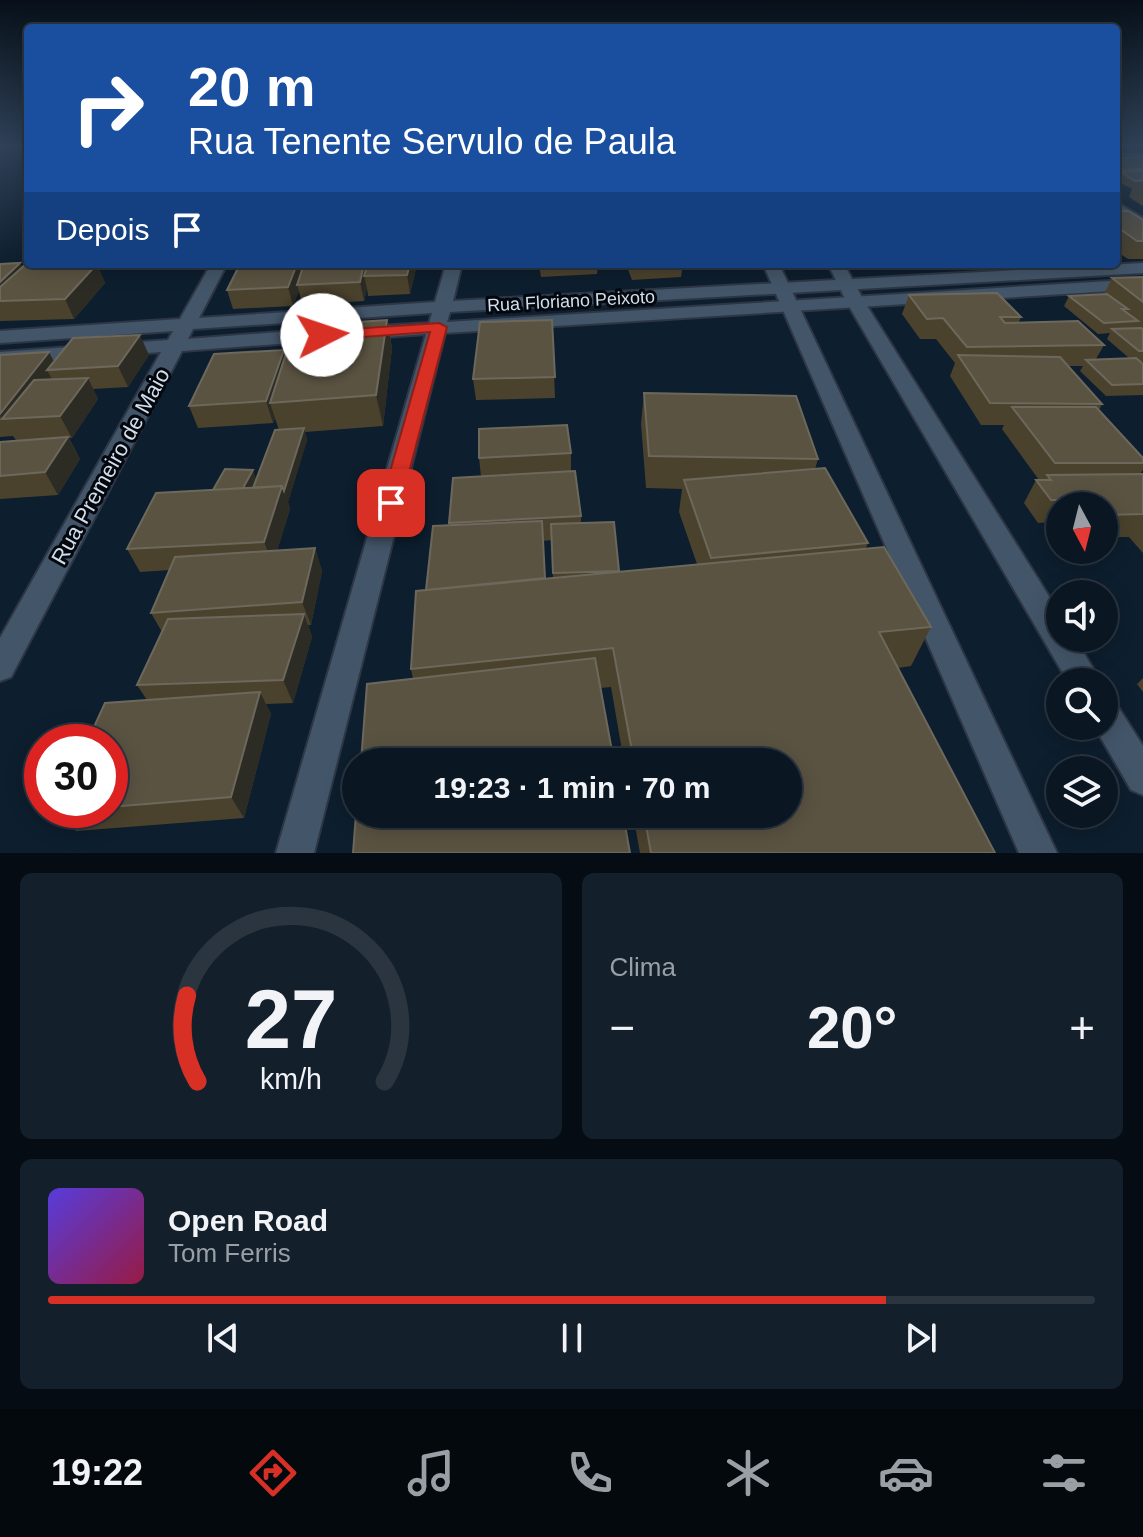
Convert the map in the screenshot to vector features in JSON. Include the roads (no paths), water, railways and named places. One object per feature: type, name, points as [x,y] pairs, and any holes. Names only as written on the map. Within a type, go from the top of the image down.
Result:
[{"type":"street","points":[[1120,209],[1143,225]]},
{"type":"street","name":"Rua Premeiro de Maio","points":[[0,667],[217,268]]},
{"type":"street","points":[[295,853],[453,268]]},
{"type":"street","points":[[773,268],[1038,853]]},
{"type":"street","points":[[838,268],[1077,668]]},
{"type":"street","name":"Rua Floriano Peixoto","points":[[852,294],[1143,268]]},
{"type":"street","name":"Rua Floriano Peixoto","points":[[0,337],[186,323],[442,317],[784,297],[1143,284]]},
{"type":"street","name":"Rua Floriano Peixoto","points":[[0,358],[338,334],[442,317]]},
{"type":"street","points":[[1118,736],[1143,778]]}]
